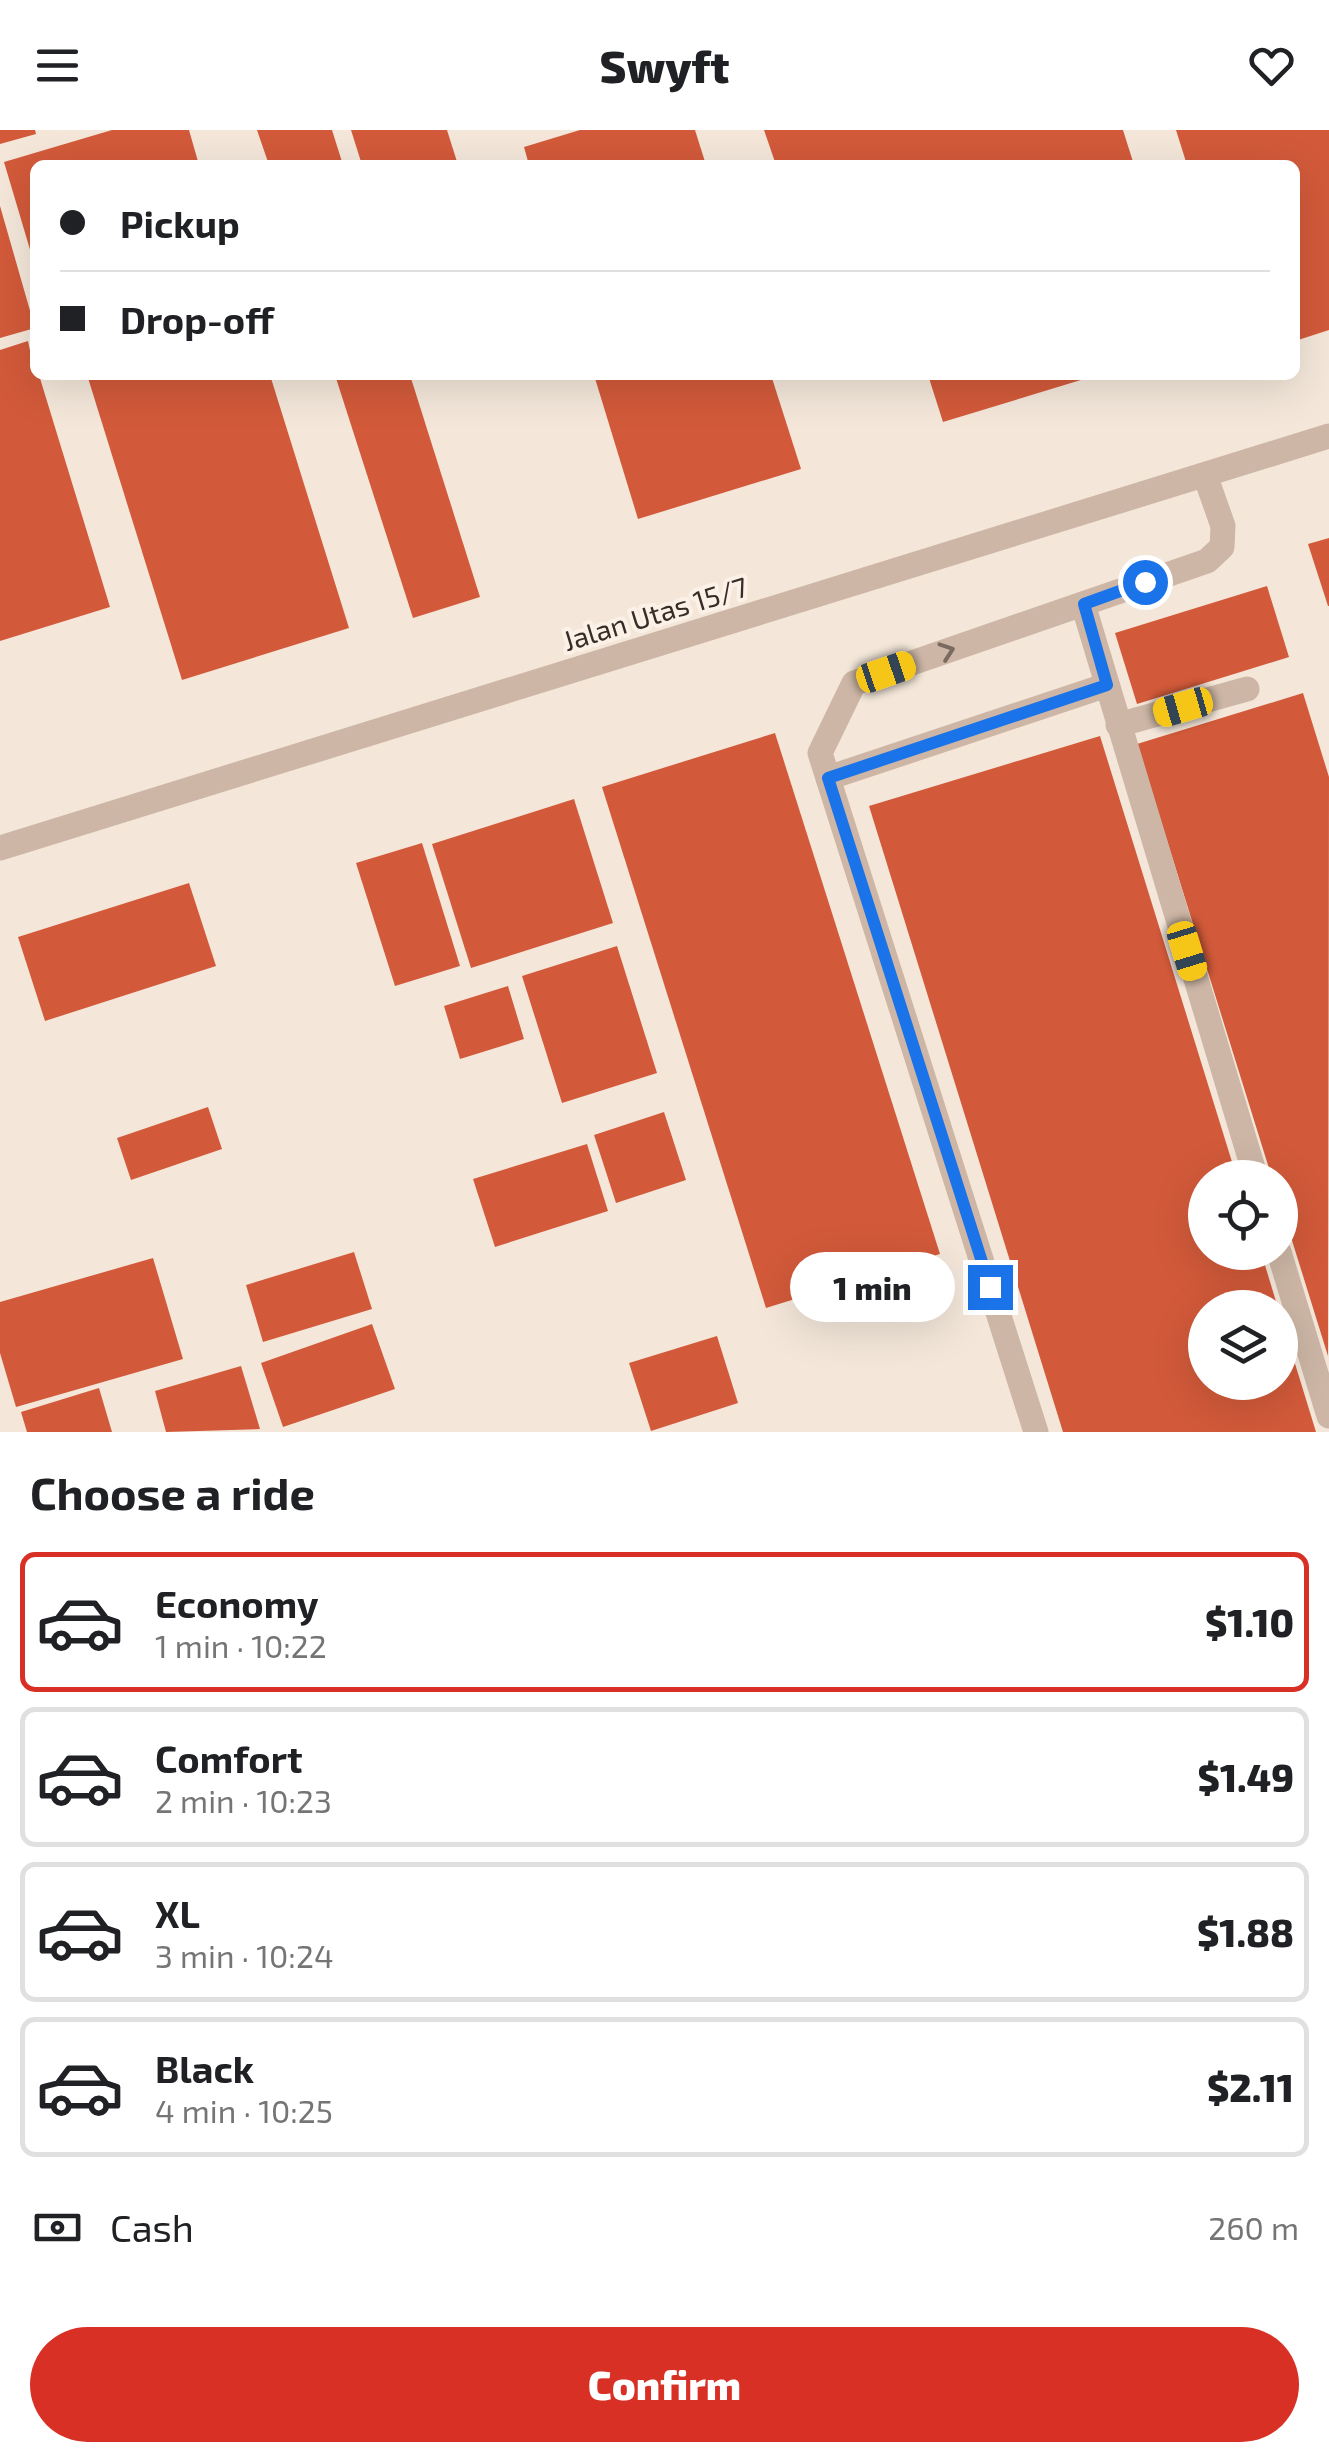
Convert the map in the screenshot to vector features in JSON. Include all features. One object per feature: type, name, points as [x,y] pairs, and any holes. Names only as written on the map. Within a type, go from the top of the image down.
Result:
[{"type":"street","name":"Jalan Utas 15/7","points":[[0,848],[1329,436]]},
{"type":"street","points":[[1036,1432],[820,753],[854,684],[1207,561],[1222,547],[1224,526],[1205,475]]},
{"type":"street","points":[[1084,604],[1251,1160]]},
{"type":"street","points":[[828,778],[1107,685]]},
{"type":"street","points":[[1118,725],[1248,688]]},
{"type":"street","points":[[1284,1270],[1329,1416]]},
{"type":"building","points":[[0,130],[35,130],[36,134],[0,144]]},
{"type":"building","points":[[112,130],[189,130],[198,160],[30,160],[30,250],[4,162]]},
{"type":"building","points":[[257,130],[332,130],[341,160],[267,160]]},
{"type":"building","points":[[351,130],[447,130],[456,160],[360,160]]},
{"type":"building","points":[[580,130],[695,130],[704,160],[528,160],[524,147]]},
{"type":"building","points":[[764,130],[1123,130],[1132,160],[774,160]]},
{"type":"building","points":[[1176,130],[1329,130],[1329,330],[1300,339],[1300,160],[1185,160]]},
{"type":"building","points":[[0,206],[30,311],[30,329],[0,338]]},
{"type":"building","points":[[28,341],[30,380],[41,380],[110,607],[0,641],[0,350]]},
{"type":"building","points":[[89,380],[272,380],[349,628],[182,680]]},
{"type":"building","points":[[337,380],[412,380],[480,597],[413,618]]},
{"type":"building","points":[[596,380],[773,380],[801,469],[638,519]]},
{"type":"building","points":[[930,380],[1081,380],[943,422]]},
{"type":"building","points":[[1329,538],[1329,606],[1328,606],[1308,544]]},
{"type":"building","points":[[1267,586],[1289,657],[1137,704],[1115,633]]},
{"type":"building","points":[[1303,693],[1329,777],[1328,1356],[1298,1260],[1298,1160],[1266,1160],[1137,744]]},
{"type":"building","points":[[775,733],[940,1254],[766,1308],[602,787]]},
{"type":"building","points":[[1100,736],[1231,1160],[1188,1160],[1188,1270],[1266,1270],[1273,1290],[1188,1290],[1188,1400],[1298,1400],[1298,1373],[1316,1432],[1063,1432],[869,806]]},
{"type":"building","points":[[574,799],[613,923],[471,968],[432,844]]},
{"type":"building","points":[[422,843],[460,966],[395,986],[356,863]]},
{"type":"building","points":[[189,883],[216,966],[45,1021],[18,937]]},
{"type":"building","points":[[617,946],[657,1073],[562,1103],[522,976]]},
{"type":"building","points":[[508,986],[524,1039],[460,1059],[444,1006]]},
{"type":"building","points":[[208,1107],[222,1149],[131,1180],[117,1138]]},
{"type":"building","points":[[664,1112],[686,1180],[616,1203],[594,1135]]},
{"type":"building","points":[[587,1144],[608,1211],[495,1247],[473,1179]]},
{"type":"building","points":[[354,1252],[372,1309],[263,1342],[246,1285]]},
{"type":"building","points":[[153,1258],[183,1359],[16,1407],[0,1353],[0,1302]]},
{"type":"building","points":[[372,1324],[395,1389],[283,1427],[261,1363]]},
{"type":"building","points":[[717,1336],[738,1403],[651,1431],[629,1363]]},
{"type":"building","points":[[241,1366],[260,1429],[166,1432],[155,1391]]},
{"type":"building","points":[[99,1388],[112,1432],[27,1432],[21,1412]]},
{"type":"route","points":[[990,1287],[828,778],[1107,685],[1084,604],[1145,582]]}]
